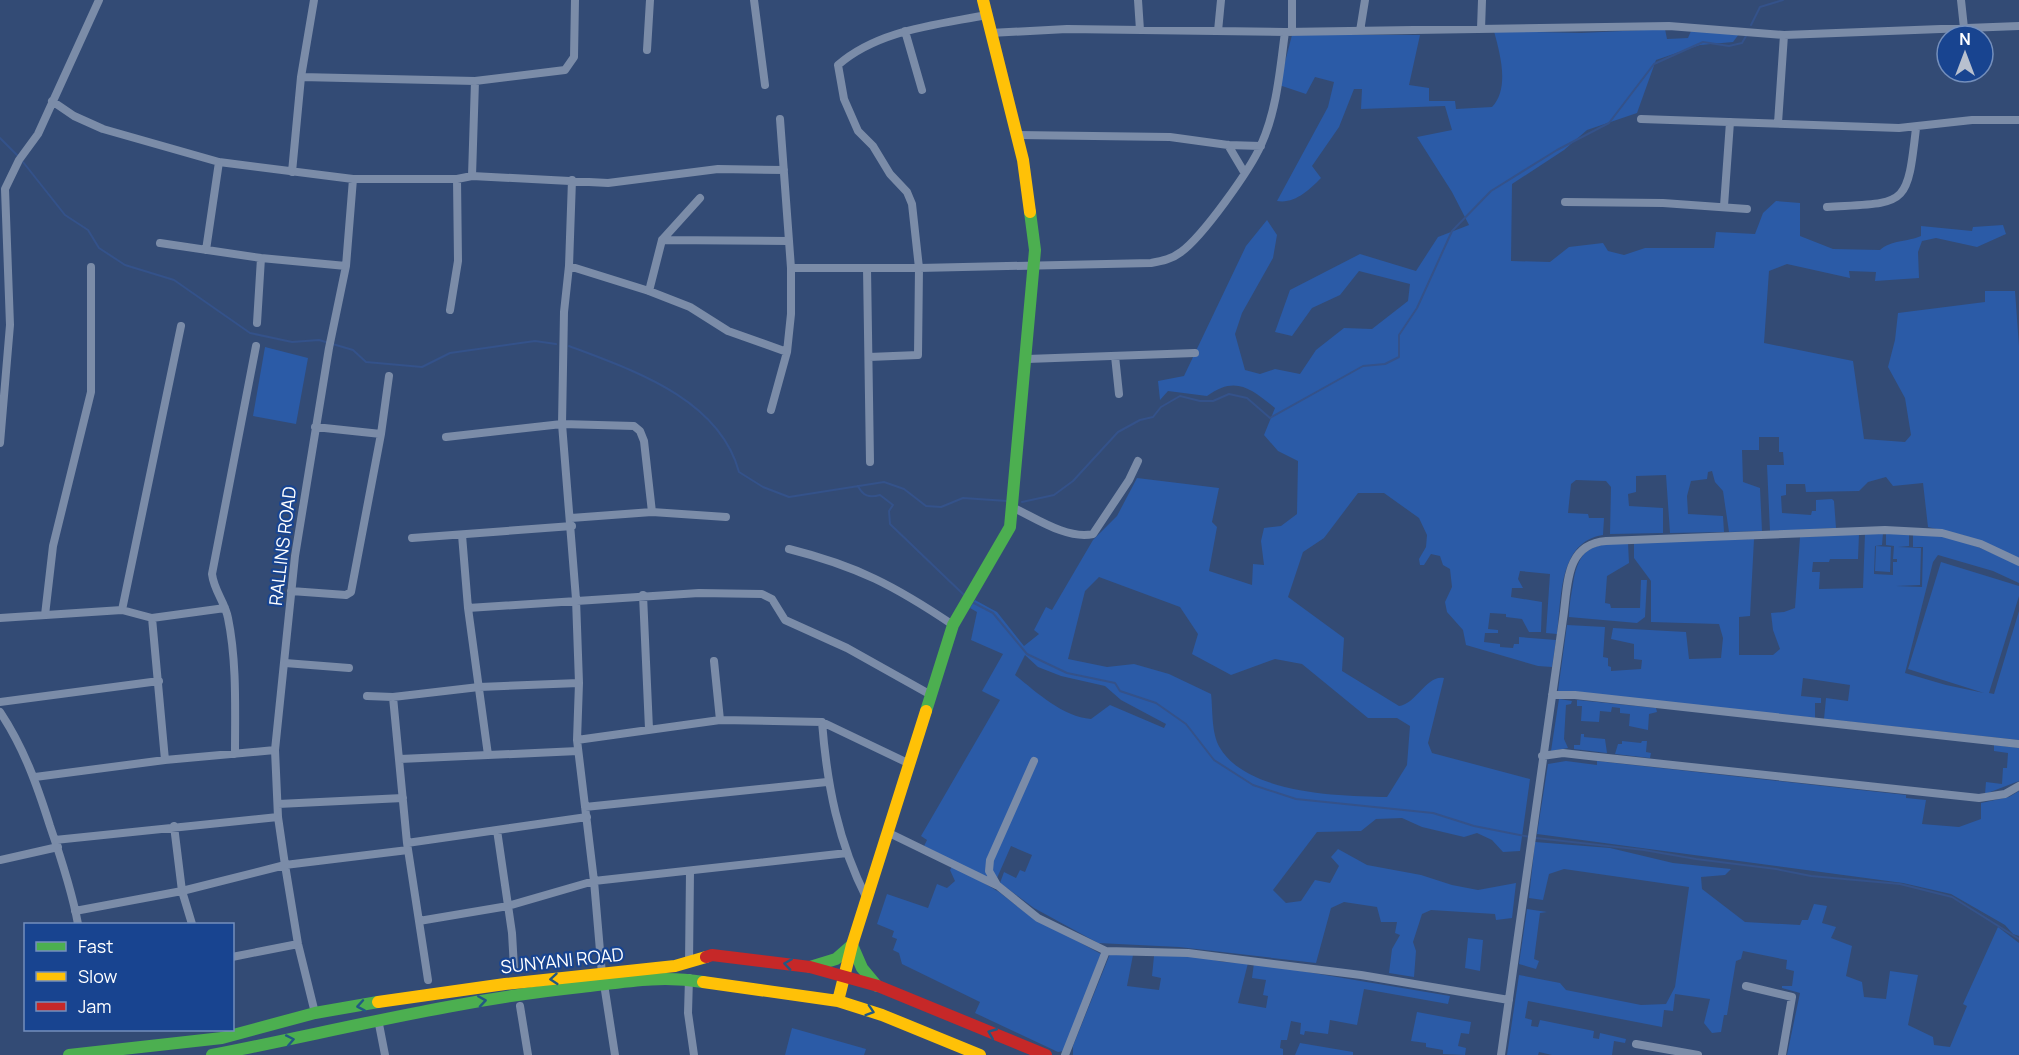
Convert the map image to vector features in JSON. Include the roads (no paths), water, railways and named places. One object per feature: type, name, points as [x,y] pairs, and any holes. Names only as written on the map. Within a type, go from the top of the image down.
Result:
[{"type":"main road","points":[[838,1001],[852,945],[953,625],[1010,527],[1034,266],[1029,204],[1017,135],[983,0]]},
{"type":"main road","points":[[810,967],[836,959],[852,945]]},
{"type":"main road","points":[[852,945],[862,968],[878,987]]},
{"type":"main road","name":"SUNYANI ROAD","points":[[213,1055],[330,1032],[378,1019],[551,990],[689,963],[712,955],[810,967],[845,977],[878,987],[1046,1055]]},
{"type":"main road","name":"SUNYANI ROAD","points":[[69,1055],[97,1054],[221,1034],[315,1013],[505,984],[672,977],[838,1001],[980,1055]]},
{"type":"street","points":[[0,443],[10,325],[5,189],[21,158],[38,134],[99,0]]},
{"type":"street","points":[[292,172],[301,77],[314,0]]},
{"type":"street","points":[[301,77],[475,81],[559,70],[570,66],[574,57],[575,0]]},
{"type":"street","points":[[647,50],[650,0]]},
{"type":"street","points":[[754,0],[765,85]]},
{"type":"street","points":[[1138,0],[1140,30]]},
{"type":"street","points":[[1218,31],[1221,0]]},
{"type":"street","points":[[791,268],[1034,266],[1151,263],[1169,259],[1183,251],[1221,208],[1261,146],[1277,89],[1289,32],[1292,0]]},
{"type":"street","points":[[1360,31],[1365,0]]},
{"type":"street","points":[[1481,29],[1482,0]]},
{"type":"street","points":[[1961,0],[1964,24]]},
{"type":"street","points":[[869,357],[918,355],[919,268],[912,204],[907,192],[890,174],[873,146],[858,131],[844,99],[838,67],[840,63],[870,44],[905,32],[986,15]]},
{"type":"street","points":[[990,33],[1067,29],[1289,32],[1670,26],[1784,35],[1935,29]]},
{"type":"street","points":[[1995,27],[2019,26]]},
{"type":"street","points":[[905,32],[922,90]]},
{"type":"street","points":[[1778,123],[1784,35]]},
{"type":"street","points":[[472,176],[475,81]]},
{"type":"street","points":[[52,101],[74,116],[103,129],[219,162],[353,179],[457,179],[472,176],[608,183],[718,169],[784,170]]},
{"type":"street","points":[[771,410],[787,352],[791,314],[791,268],[780,119]]},
{"type":"street","points":[[1641,119],[1916,128],[1972,120],[2019,120]]},
{"type":"street","points":[[1724,206],[1730,122]]},
{"type":"street","points":[[1827,207],[1890,203],[1902,193],[1911,176],[1916,128]]},
{"type":"street","points":[[1017,135],[1170,137],[1228,145],[1261,146]]},
{"type":"street","points":[[1228,145],[1244,172]]},
{"type":"street","points":[[206,250],[219,162]]},
{"type":"street","name":"RALLINS ROAD","points":[[315,1013],[298,944],[285,865],[278,817],[275,750],[291,591],[315,427],[346,266],[353,179]]},
{"type":"street","points":[[450,310],[458,261],[457,179]]},
{"type":"street","points":[[572,180],[569,266],[564,312],[562,424],[572,522],[576,599],[579,683],[577,740],[603,979],[615,1055]]},
{"type":"street","points":[[649,291],[662,240],[700,198]]},
{"type":"street","points":[[1564,202],[1724,206],[1747,209]]},
{"type":"street","points":[[662,240],[788,242]]},
{"type":"street","points":[[160,243],[261,258],[346,266]]},
{"type":"street","points":[[257,323],[261,258]]},
{"type":"street","points":[[569,266],[649,291],[690,308],[728,331],[787,352]]},
{"type":"street","points":[[45,615],[53,546],[91,392],[90,267]]},
{"type":"street","points":[[867,268],[870,462]]},
{"type":"street","points":[[122,610],[182,326]]},
{"type":"street","points":[[235,754],[235,677],[225,608],[215,589],[212,574],[256,346]]},
{"type":"street","points":[[1027,359],[1195,353]]},
{"type":"street","points":[[1115,356],[1119,394]]},
{"type":"street","points":[[291,591],[346,595],[351,592],[381,434],[389,376]]},
{"type":"street","points":[[446,437],[562,424],[634,426],[640,431],[644,441],[652,512]]},
{"type":"street","points":[[315,427],[381,434]]},
{"type":"street","points":[[1012,507],[1059,529],[1080,534],[1093,534],[1129,480],[1138,461]]},
{"type":"street","points":[[412,538],[462,535],[652,512],[726,517]]},
{"type":"street","points":[[1501,1055],[1533,838],[1542,756],[1571,567],[1576,555],[1583,547],[1600,542],[1877,529],[1942,533],[1981,544],[2019,561]]},
{"type":"street","points":[[462,535],[468,608],[488,755]]},
{"type":"street","points":[[789,549],[868,574],[904,592],[953,625]]},
{"type":"street","points":[[468,608],[576,599],[747,592],[762,594],[772,599],[784,620],[847,648],[931,695]]},
{"type":"street","points":[[643,596],[649,729]]},
{"type":"street","points":[[0,618],[122,610],[152,618],[225,608]]},
{"type":"street","points":[[152,618],[165,760]]},
{"type":"street","points":[[714,661],[720,720]]},
{"type":"street","points":[[285,663],[349,668]]},
{"type":"street","points":[[0,702],[159,681]]},
{"type":"street","points":[[367,696],[393,697],[479,687],[579,683]]},
{"type":"street","points":[[1552,695],[1575,695],[2019,744]]},
{"type":"street","points":[[393,697],[407,847],[428,980]]},
{"type":"street","points":[[0,712],[16,736],[35,777],[78,923]]},
{"type":"street","points":[[577,740],[720,720],[822,722],[910,764]]},
{"type":"street","points":[[822,722],[827,782],[846,853],[868,899]]},
{"type":"street","points":[[35,777],[165,760],[275,750]]},
{"type":"street","points":[[400,759],[578,751]]},
{"type":"street","points":[[1542,756],[1580,755],[1979,798],[2005,794],[2019,786]]},
{"type":"street","points":[[997,885],[989,872],[990,860],[1034,761]]},
{"type":"street","points":[[585,807],[827,782]]},
{"type":"street","points":[[278,804],[403,798]]},
{"type":"street","points":[[0,860],[56,844],[174,826],[278,817]]},
{"type":"street","points":[[75,911],[182,891],[285,865],[586,817]]},
{"type":"street","points":[[174,826],[182,891],[192,923]]},
{"type":"street","points":[[497,830],[514,968]]},
{"type":"street","points":[[887,832],[997,885],[1038,918],[1107,951],[1152,950],[1210,956],[1361,975],[1509,1000]]},
{"type":"street","points":[[419,921],[508,906],[594,881],[846,853]]},
{"type":"street","points":[[689,963],[690,872]]},
{"type":"street","points":[[234,957],[298,944]]},
{"type":"street","points":[[1065,1055],[1107,951]]},
{"type":"street","points":[[688,978],[688,1013],[694,1055]]},
{"type":"street","points":[[1746,986],[1792,997],[1782,1055]]},
{"type":"street","points":[[520,1006],[528,1055]]},
{"type":"street","points":[[378,1019],[385,1055]]},
{"type":"street","points":[[1636,1044],[1698,1055]]},
{"type":"waterway","points":[[1751,25],[1760,7],[1783,0]]},
{"type":"waterway","points":[[1022,502],[1054,495],[1073,481],[1118,432],[1140,420],[1153,417],[1161,407],[1180,396],[1200,401],[1213,401],[1229,394],[1247,398],[1270,418],[1363,366],[1385,364],[1399,357],[1399,335],[1417,308],[1452,231],[1491,191],[1557,150],[1609,123],[1654,64],[1703,42],[1729,46],[1742,43],[1746,36]]},
{"type":"waterway","points":[[0,138],[19,157]]},
{"type":"waterway","points":[[23,162],[65,215],[88,230],[99,248],[125,265],[174,280],[250,333],[292,342],[319,340],[353,350],[366,362],[422,367],[450,353],[535,341],[556,344]]},
{"type":"waterway","points":[[569,346],[619,365],[670,390],[713,424],[729,446],[739,472],[763,487],[789,497],[884,482],[904,489],[926,506],[941,507],[963,498],[1007,501]]},
{"type":"waterway","points":[[858,486],[864,494],[880,495],[893,505],[889,511],[890,524],[964,595]]},
{"type":"waterway","points":[[972,602],[993,613],[1027,654],[1067,673],[1115,683],[1120,691],[1156,703],[1186,724],[1214,760],[1253,785],[1296,799],[1433,813],[1474,826],[1530,837]]},
{"type":"waterway","points":[[1536,838],[1644,850],[1811,876],[1900,884],[1952,897],[2019,939]]}]
